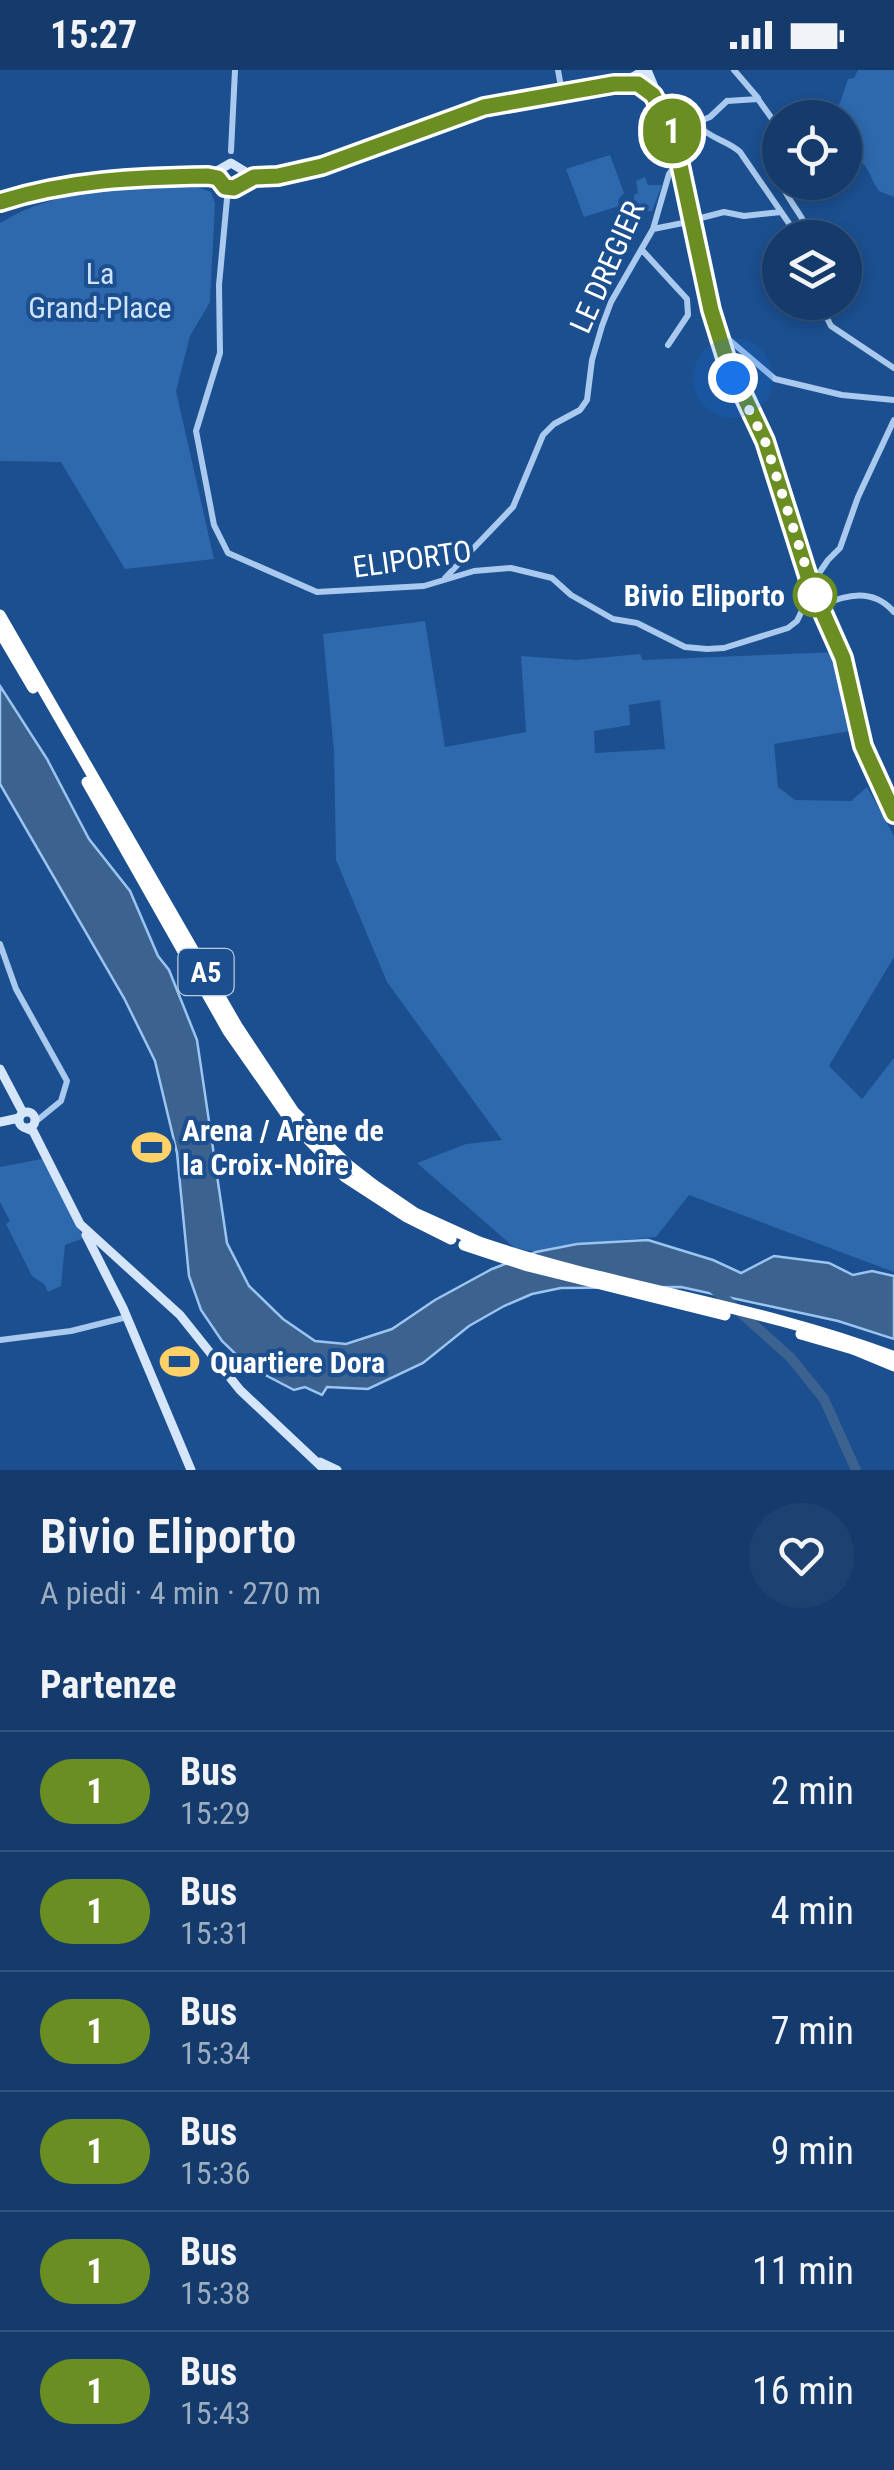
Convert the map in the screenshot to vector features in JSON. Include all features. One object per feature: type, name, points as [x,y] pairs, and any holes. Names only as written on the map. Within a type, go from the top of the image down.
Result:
[{"type":"highway","name":"A5","points":[[0,615],[4,633],[228,1031],[294,1124],[345,1177],[405,1216],[464,1244],[528,1266],[893,1360]]},
{"type":"highway","name":"A5","points":[[4,633],[237,1026],[294,1112],[346,1164],[415,1213],[479,1242],[557,1266],[836,1335],[893,1360]]},
{"type":"street","name":"ELIPORTO","points":[[235,70],[230,176],[218,285],[220,353],[196,431],[210,506],[221,544],[228,553],[317,592],[424,586],[474,571],[511,568],[552,578],[571,595],[613,620],[637,623],[685,647],[724,648],[788,628],[797,621],[828,560],[840,548],[858,497],[894,420]]},
{"type":"street","points":[[558,70],[562,93]]},
{"type":"street","points":[[734,70],[762,105]]},
{"type":"street","points":[[1,202],[82,182],[300,172],[484,107],[644,76],[673,132],[716,328],[733,378],[765,441],[813,590],[843,658],[863,746],[894,814]]},
{"type":"street","points":[[673,132],[716,113],[725,98],[758,100]]},
{"type":"street","points":[[696,124],[710,138],[740,152],[786,220]]},
{"type":"street","name":"LE DREGIER","points":[[444,579],[513,507],[542,435],[580,410],[588,400],[596,341],[612,302],[653,229],[668,174],[680,161]]},
{"type":"street","points":[[653,229],[718,213],[744,216],[780,212]]},
{"type":"street","points":[[642,250],[687,299],[688,314],[668,345]]},
{"type":"street","points":[[828,320],[831,326],[894,368]]},
{"type":"street","points":[[716,328],[775,378],[842,395],[894,400]]},
{"type":"street","points":[[820,606],[864,594],[885,602],[894,612]]},
{"type":"street","points":[[0,944],[20,996],[67,1081],[61,1102],[53,1110],[0,1122]]},
{"type":"street","points":[[0,1070],[127,1317],[191,1470]]},
{"type":"street","points":[[80,1224],[180,1315],[240,1390],[325,1470]]},
{"type":"street","points":[[0,1340],[70,1331],[127,1317]]},
{"type":"street","points":[[317,1461],[337,1470]]},
{"type":"green space","points":[[858,70],[894,70],[894,197],[879,191],[862,162],[862,100],[841,100],[848,79],[854,78]]},
{"type":"green space","points":[[610,155],[624,193],[618,200],[619,206],[584,217],[566,169]]},
{"type":"green space","points":[[645,177],[648,185],[662,185],[652,211],[634,212],[636,181]]},
{"type":"green space","name":"La Grand-Place","points":[[197,187],[211,192],[215,203],[210,302],[190,336],[176,391],[214,559],[125,569],[61,462],[0,461],[0,223],[23,211],[71,196],[120,189]]},
{"type":"green space","points":[[425,621],[445,747],[526,732],[521,656],[577,660],[640,654],[643,660],[838,652],[850,731],[774,744],[778,787],[795,800],[851,801],[867,787],[894,836],[894,957],[829,1066],[862,1099],[894,1058],[894,1272],[689,1195],[656,1237],[536,1252],[515,1248],[417,1163],[466,1144],[502,1140],[387,982],[336,860],[334,751],[323,634]],"holes":[[[660,700],[665,749],[595,753],[594,731],[630,725],[629,705]]]},
{"type":"green space","points":[[42,1159],[84,1238],[65,1245],[61,1286],[48,1292],[32,1276],[6,1224],[10,1221],[0,1202],[0,1167]]},
{"type":"shaded area","points":[[0,686],[47,759],[89,839],[130,891],[158,956],[169,970],[197,1040],[227,1243],[249,1286],[283,1319],[315,1341],[346,1344],[392,1329],[492,1269],[536,1252],[577,1244],[648,1240],[741,1273],[774,1256],[829,1263],[853,1275],[872,1271],[894,1276],[894,1339],[838,1321],[681,1287],[561,1288],[532,1294],[504,1306],[469,1326],[423,1363],[368,1389],[327,1387],[322,1395],[305,1387],[294,1390],[248,1366],[222,1341],[201,1310],[189,1276],[177,1153],[155,1061],[124,998],[0,784]]},
{"type":"waterway","points":[[714,1289],[791,1358],[824,1399],[856,1470]]},
{"type":"bus line","name":"1","points":[[0,202],[58,185],[111,179],[208,176],[234,188],[254,177],[322,166],[484,107],[614,84],[638,84],[653,95],[673,132],[711,310],[726,358],[765,441],[811,586],[843,658],[863,746],[894,814]]},
{"type":"place","name":"Bivio Eliporto","points":[[815,595]]},
{"type":"place","name":"Arena / Arène de la Croix-Noire","points":[[152,1147]]},
{"type":"place","name":"Quartiere Dora","points":[[180,1362]]},
{"type":"route","points":[[733,378],[765,441],[815,595]]}]
